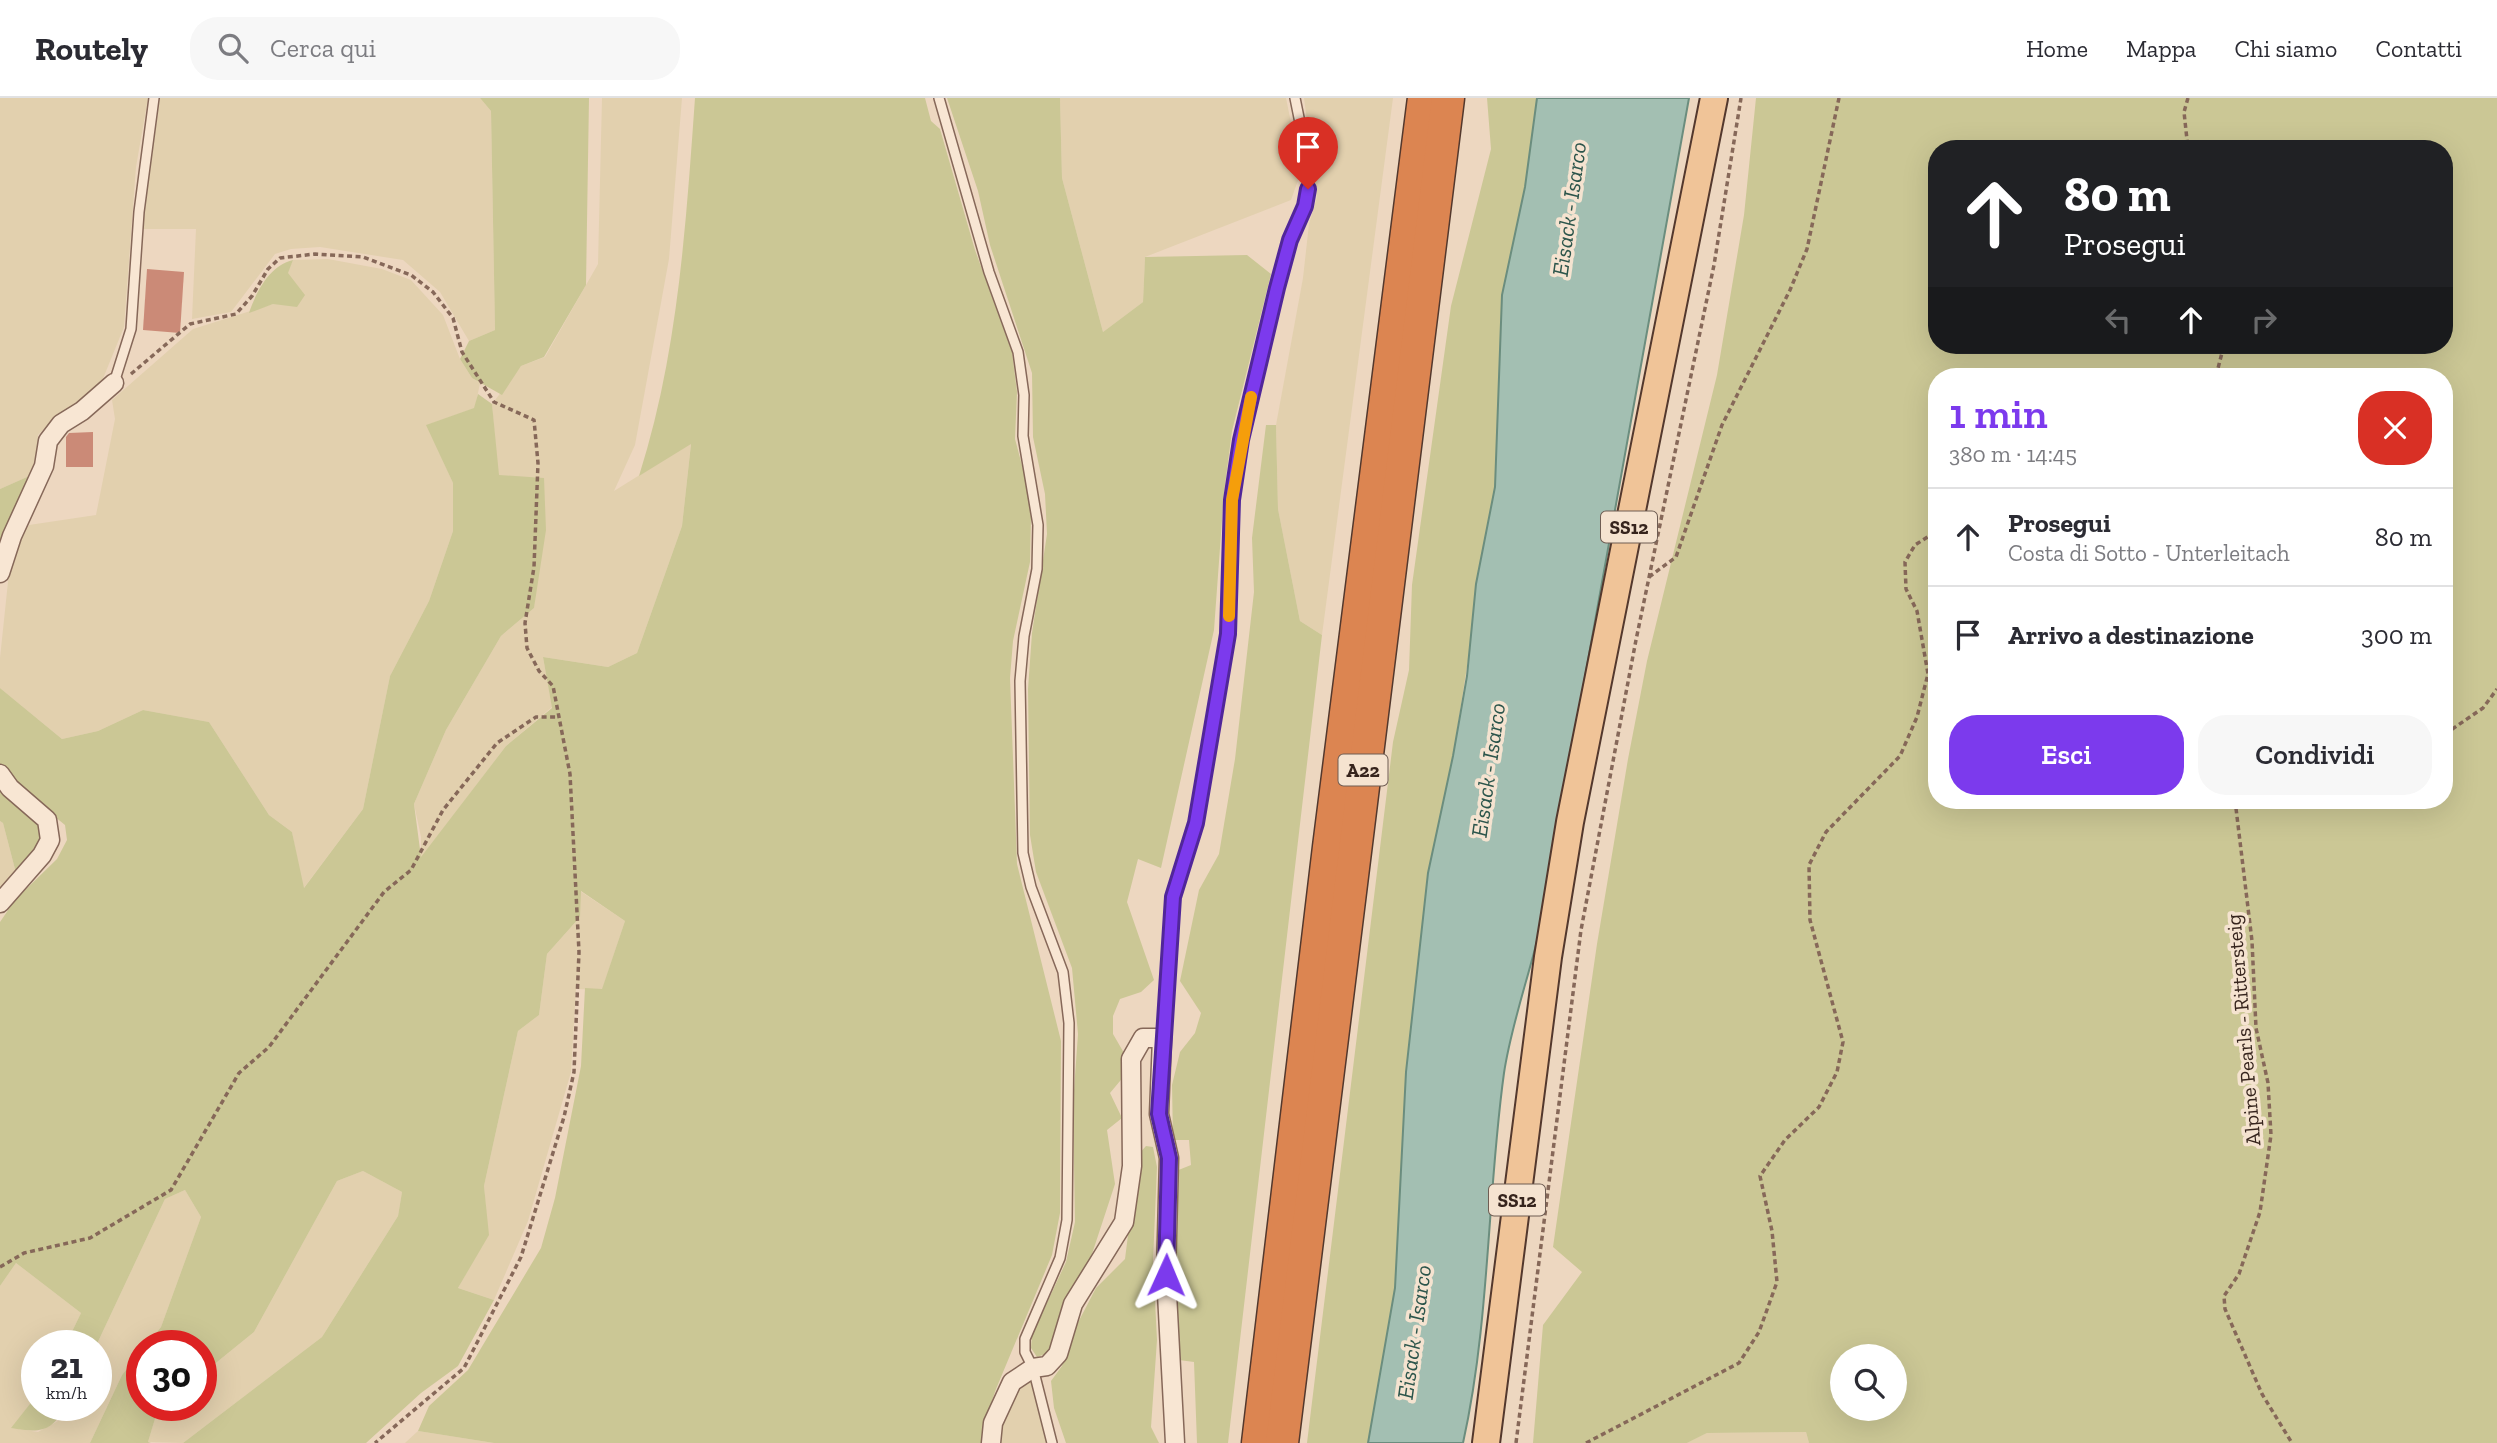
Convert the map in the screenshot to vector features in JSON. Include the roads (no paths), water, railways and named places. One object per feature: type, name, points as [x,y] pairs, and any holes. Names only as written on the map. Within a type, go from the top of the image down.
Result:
[{"type":"highway","name":"A22","points":[[1258,1443],[1329,847],[1424,98]]},
{"type":"highway","name":"A22","points":[[1282,1443],[1448,98]]},
{"type":"main road","name":"SS12","points":[[1486,1443],[1547,970],[1570,822],[1714,98]]},
{"type":"street","points":[[0,573],[12,536],[44,466],[48,441],[61,424],[82,411],[114,383]]},
{"type":"street","points":[[0,774],[10,788],[47,820],[50,840],[42,855],[0,903]]},
{"type":"street","points":[[991,1443],[993,1423],[1012,1382],[1033,1368],[1046,1366],[1058,1354],[1073,1304],[1124,1222],[1132,1166],[1131,1059],[1143,1038],[1162,1038],[1159,1114],[1169,1158],[1166,1275],[1175,1443]]},
{"type":"lane","points":[[114,383],[131,329],[139,212],[155,98]]},
{"type":"lane","points":[[939,98],[989,272],[1018,352],[1024,396],[1023,436],[1038,525],[1037,569],[1024,636],[1020,681],[1023,853],[1031,887],[1063,972],[1069,1023],[1068,1220],[1060,1258],[1026,1339],[1025,1353],[1033,1368],[1052,1443]]},
{"type":"lane","points":[[1162,1038],[1173,897],[1196,823],[1228,634],[1232,500],[1241,440],[1290,240],[1305,206],[1310,172],[1295,98]]},
{"type":"water","name":"Eisack - Isarco","points":[[1537,98],[1689,98],[1539,933],[1507,1055],[1498,1119],[1478,1351],[1463,1443],[1368,1443],[1395,1288],[1406,1072],[1428,873],[1467,676],[1476,584],[1495,487],[1502,295],[1525,187]]}]
